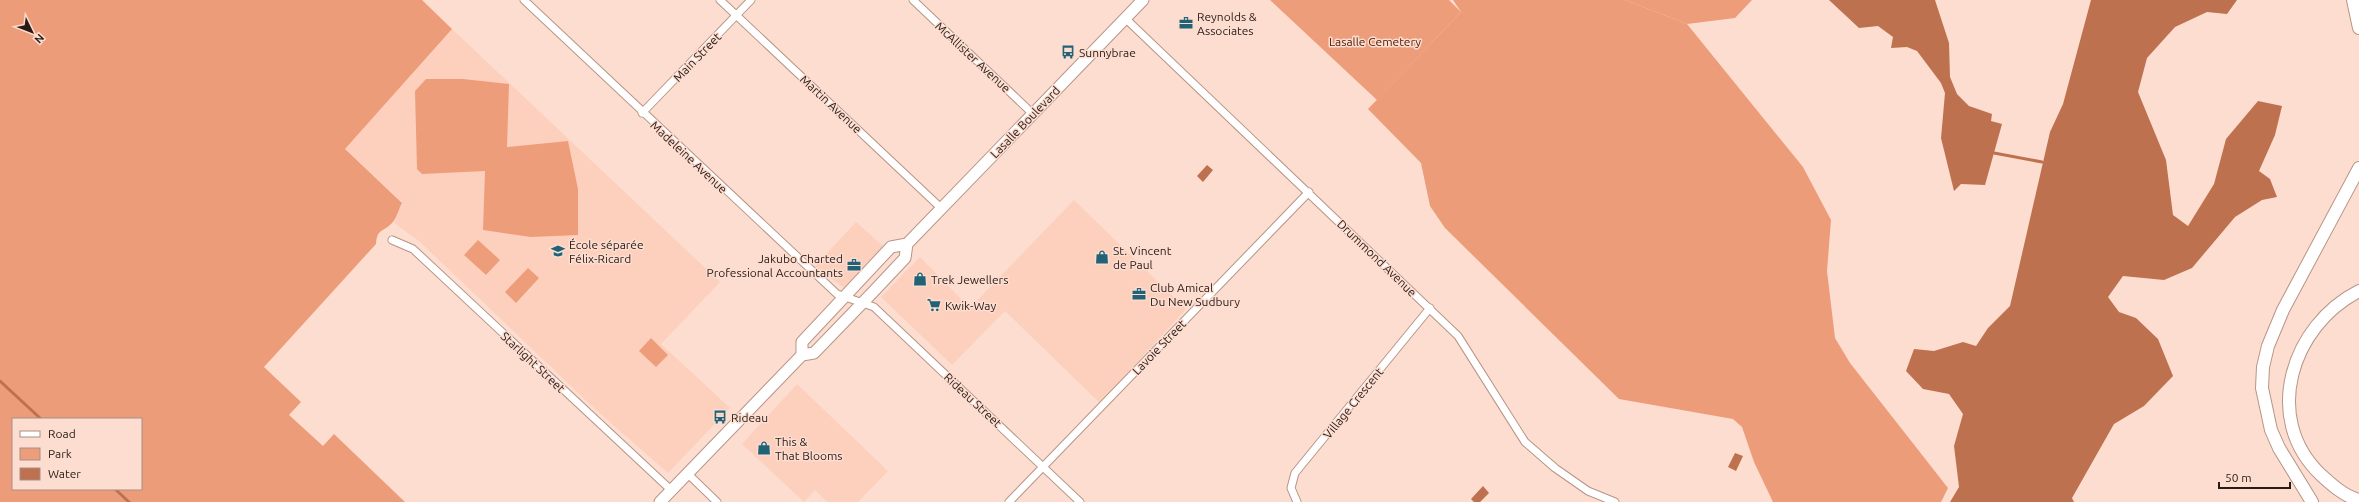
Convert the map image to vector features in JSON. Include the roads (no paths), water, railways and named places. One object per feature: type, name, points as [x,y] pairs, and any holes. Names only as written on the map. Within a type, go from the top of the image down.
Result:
[{"type":"highway","points":[[2353,0],[2359,28]]},
{"type":"highway","points":[[2312,502],[2279,448],[2272,430],[2262,388],[2263,367],[2270,341],[2283,310],[2359,168]]},
{"type":"highway","points":[[2359,291],[2337,304],[2322,318],[2309,334],[2300,350],[2291,376],[2289,403],[2293,426],[2304,454],[2327,481],[2341,491],[2359,500]]},
{"type":"main road","name":"Lasalle Boulevard","points":[[660,502],[802,355],[814,353],[862,303],[905,258],[907,244],[1126,19],[1138,2]]},
{"type":"main road","name":"Lasalle Boulevard","points":[[802,355],[802,342],[845,296],[892,247],[907,244]]},
{"type":"street","name":"Madeleine Avenue","points":[[524,0],[642,113],[837,294],[862,303]]},
{"type":"street","name":"Martin Avenue","points":[[720,0],[941,208]]},
{"type":"street","name":"Main Street","points":[[642,113],[751,0]]},
{"type":"street","name":"McAllister Avenue","points":[[913,0],[1033,114]]},
{"type":"street","name":"Drummond Avenue","points":[[1126,19],[1309,192],[1458,336],[1525,442],[1555,468],[1588,491],[1615,502]]},
{"type":"street","name":"Lavoie Street","points":[[1009,502],[1309,192]]},
{"type":"street","name":"Starlight Street","points":[[392,240],[413,250],[671,490]]},
{"type":"street","name":"Rideau Street","points":[[862,303],[874,307],[1080,502]]},
{"type":"street","name":"Village Crescent","points":[[1297,502],[1291,488],[1295,473],[1430,308]]},
{"type":"street","points":[[687,473],[717,502]]},
{"type":"water","points":[[1829,0],[1935,0],[1949,43],[1950,77],[1957,94],[1969,106],[1992,114],[1991,121],[2002,124],[1985,185],[1961,184],[1954,191],[1941,138],[1945,93],[1941,83],[1917,51],[1907,47],[1891,48],[1893,37],[1878,26],[1859,28]]},
{"type":"water","points":[[2091,0],[2237,0],[2227,14],[2207,12],[2175,27],[2147,58],[2138,92],[2166,160],[2173,215],[2188,226],[2214,184],[2226,139],[2258,101],[2282,106],[2275,135],[2259,171],[2270,179],[2277,197],[2262,200],[2235,217],[2192,268],[2164,280],[2123,276],[2108,297],[2119,312],[2136,318],[2158,339],[2173,376],[2144,406],[2114,424],[2072,498],[2074,502],[1950,502],[1959,487],[1954,446],[1963,414],[1949,394],[1923,389],[1906,371],[1914,349],[1934,351],[1963,342],[1976,346],[1988,328],[2010,306],[2050,132],[2063,104]]},
{"type":"water","points":[[1207,165],[1213,170],[1203,182],[1197,176]]},
{"type":"water","points":[[1735,453],[1743,456],[1736,471],[1728,467]]},
{"type":"water","points":[[1483,486],[1489,493],[1480,502],[1474,502],[1471,499]]},
{"type":"waterway","points":[[1994,153],[2042,162]]},
{"type":"waterway","points":[[0,381],[40,418]]},
{"type":"waterway","points":[[116,490],[129,502]]},
{"type":"place","name":"Reynolds & Associates","points":[[1186,23]]},
{"type":"place","name":"Sunnybrae","points":[[1068,52]]},
{"type":"place","name":"École séparée Félix-Ricard","points":[[558,251]]},
{"type":"place","name":"St. Vincent de Paul","points":[[1102,257]]},
{"type":"place","name":"Jakubo Charted Professional Accountants","points":[[854,265]]},
{"type":"place","name":"Trek Jewellers","points":[[920,279]]},
{"type":"place","name":"Club Amical Du New Sudbury","points":[[1139,294]]},
{"type":"place","name":"Kwik-Way","points":[[934,305]]},
{"type":"place","name":"Rideau","points":[[720,417]]},
{"type":"place","name":"This & That Blooms","points":[[764,448]]},
{"type":"park label","name":"Lasalle Cemetery","points":[[1375,41]]}]
